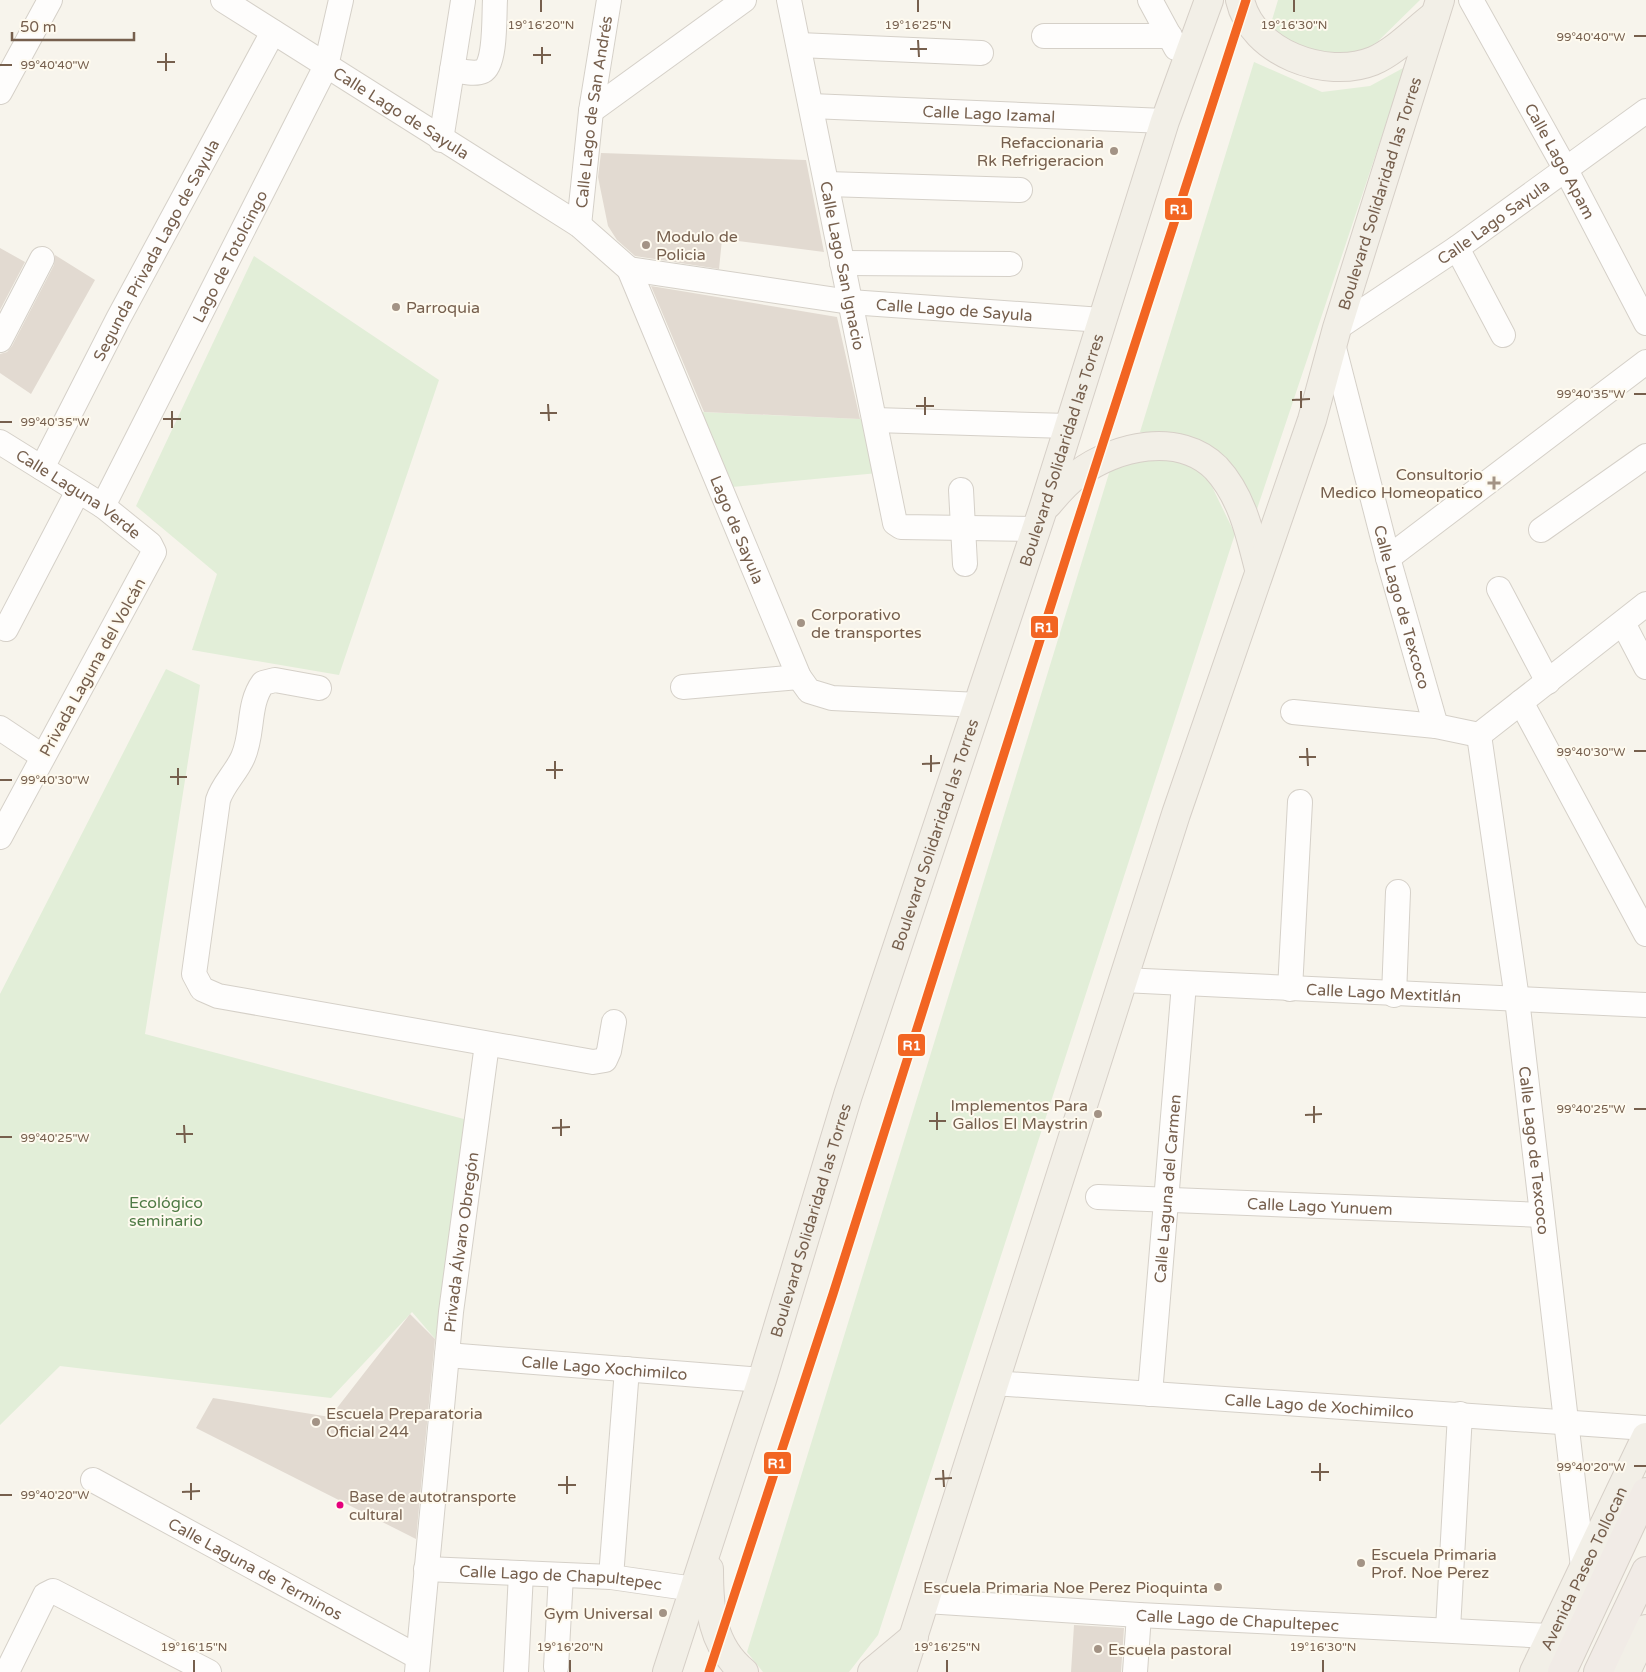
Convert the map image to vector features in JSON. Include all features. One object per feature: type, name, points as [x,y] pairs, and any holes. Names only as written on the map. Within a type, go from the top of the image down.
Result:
[{"type":"highway","name":"Avenida Paseo Tollocan","points":[[1562,1672],[1646,1492]]},
{"type":"highway","points":[[1598,1672],[1646,1571]]},
{"type":"main road","name":"Boulevard Solidaridad las Torres","points":[[668,1672],[762,1380],[848,1094],[1040,519],[1165,121],[1209,0]]},
{"type":"main road","points":[[1240,0],[1250,22],[1271,44],[1297,59],[1327,66],[1352,65],[1373,61],[1438,8]]},
{"type":"main road","name":"Boulevard Solidaridad las Torres","points":[[902,1672],[1179,804],[1312,420],[1335,336],[1438,8]]},
{"type":"main road","points":[[1040,519],[1076,475],[1103,459],[1144,447],[1159,445],[1174,447],[1203,459],[1225,479],[1246,520],[1260,569]]},
{"type":"main road","name":"Avenida Paseo Tollocan","points":[[1534,1672],[1549,1636],[1646,1437]]},
{"type":"main road","points":[[709,1542],[709,1606],[712,1620],[723,1647],[744,1672]]},
{"type":"main road","points":[[1626,1672],[1646,1629]]},
{"type":"main road","points":[[872,1672],[914,1637]]},
{"type":"street","points":[[0,92],[50,0]]},
{"type":"street","name":"Calle Lago de Sayula","points":[[224,0],[251,8],[273,32],[579,225]]},
{"type":"street","name":"Lago de Totolcingo","points":[[103,506],[326,66],[341,0]]},
{"type":"street","points":[[452,70],[478,73],[485,70],[488,66],[492,52],[495,0]]},
{"type":"street","name":"Calle Lago de San Andrés","points":[[579,225],[591,111],[609,0]]},
{"type":"street","points":[[591,111],[744,0]]},
{"type":"street","name":"Calle Lago San Ignacio","points":[[789,0],[895,522],[901,527],[963,528]]},
{"type":"street","points":[[1150,0],[1185,65]]},
{"type":"street","name":"Calle Lago Apam","points":[[1471,0],[1566,170],[1646,323]]},
{"type":"street","points":[[442,140],[463,1]]},
{"type":"street","name":"Segunda Privada Lago de Sayula","points":[[42,468],[118,319],[273,32]]},
{"type":"street","points":[[1044,36],[1170,36]]},
{"type":"street","points":[[799,45],[981,53]]},
{"type":"street","name":"Calle Lago Izamal","points":[[811,106],[1165,121]]},
{"type":"street","name":"Calle Lago Sayula","points":[[1335,336],[1646,111]]},
{"type":"street","points":[[827,184],[1020,190]]},
{"type":"street","name":"Lago de Sayula","points":[[579,225],[629,269],[799,677],[809,690],[832,698],[979,705]]},
{"type":"street","points":[[1457,248],[1503,335]]},
{"type":"street","points":[[0,340],[42,259]]},
{"type":"street","points":[[842,263],[1010,264]]},
{"type":"street","name":"Calle Lago de Sayula","points":[[629,269],[850,302],[1102,320]]},
{"type":"street","name":"Calle Lago de Texcoco","points":[[1335,336],[1388,558],[1436,726]]},
{"type":"street","points":[[1388,558],[1646,362]]},
{"type":"street","points":[[875,420],[1068,426]]},
{"type":"street","name":"Calle Laguna Verde","points":[[0,442],[103,506],[150,544],[154,550]]},
{"type":"street","points":[[1541,530],[1646,456]]},
{"type":"street","points":[[961,490],[965,564]]},
{"type":"street","points":[[6,629],[78,491]]},
{"type":"street","points":[[963,528],[1040,519]]},
{"type":"street","name":"Privada Laguna del Volcán","points":[[0,837],[42,756],[152,558],[154,550]]},
{"type":"street","points":[[1499,590],[1548,682]]},
{"type":"street","points":[[1293,712],[1436,726],[1479,735],[1646,604]]},
{"type":"street","points":[[1622,623],[1646,667]]},
{"type":"street","points":[[683,687],[799,677]]},
{"type":"street","points":[[319,688],[275,680],[263,683],[255,694],[243,758],[222,788],[218,800],[194,974],[202,989],[218,996],[593,1062],[605,1060],[609,1051],[614,1022]]},
{"type":"street","points":[[1521,702],[1646,934]]},
{"type":"street","points":[[0,728],[42,756]]},
{"type":"street","name":"Calle Lago de Texcoco","points":[[1479,735],[1517,1000],[1583,1568]]},
{"type":"street","points":[[1290,989],[1300,802]]},
{"type":"street","points":[[1394,995],[1398,892]]},
{"type":"street","name":"Calle Lago Mextitlán","points":[[1123,980],[1394,995],[1646,1006]]},
{"type":"street","name":"Calle Laguna del Carmen","points":[[1150,1394],[1184,984]]},
{"type":"street","name":"Privada Álvaro Obregón","points":[[417,1664],[454,1288],[487,1044]]},
{"type":"street","name":"Calle Lago Yunuem","points":[[1098,1197],[1542,1215]]},
{"type":"street","name":"Calle Lago Xochimilco","points":[[447,1355],[762,1380]]},
{"type":"street","points":[[611,1577],[627,1369]]},
{"type":"street","name":"Calle Lago de Xochimilco","points":[[994,1383],[1646,1428]]},
{"type":"street","points":[[1448,1629],[1460,1414]]},
{"type":"street","name":"Calle Laguna de Terminos","points":[[93,1480],[417,1664]]},
{"type":"street","name":"Calle Lago de Chapultepec","points":[[426,1569],[611,1577],[694,1589]]},
{"type":"street","points":[[516,1672],[521,1573]]},
{"type":"street","points":[[556,1667],[561,1575]]},
{"type":"street","points":[[6,1672],[45,1595],[49,1592],[56,1592],[209,1672]]},
{"type":"street","name":"Calle Lago de Chapultepec","points":[[926,1601],[1140,1615],[1448,1629],[1549,1636]]},
{"type":"street","points":[[1135,1672],[1140,1615]]},
{"type":"green space","points":[[1278,0],[1420,0],[1361,58],[1312,58],[1269,30]]},
{"type":"green space","points":[[1254,62],[1322,92],[1370,86],[1405,67],[1257,509],[1224,459],[1140,432]]},
{"type":"green space","points":[[254,256],[439,380],[339,675],[192,650],[217,574],[136,506]]},
{"type":"green space","points":[[702,412],[861,419],[878,473],[732,487]]},
{"type":"green space","points":[[1129,453],[1201,464],[1235,534],[878,1635],[849,1672],[763,1672],[747,1652],[1114,457]]},
{"type":"green space","name":"Ecológico seminario","points":[[166,669],[200,685],[145,1034],[475,1122],[443,1348],[412,1312],[331,1398],[60,1366],[0,1425],[0,994]]},
{"type":"building","points":[[601,153],[806,160],[824,252],[722,239],[719,269],[635,256],[617,240],[608,226],[598,177]]},
{"type":"building","points":[[0,248],[25,262],[0,310]]},
{"type":"building","points":[[55,255],[95,280],[31,394],[0,373],[0,354],[7,352],[12,346],[54,265]]},
{"type":"building","points":[[651,286],[837,317],[860,419],[704,412]]},
{"type":"building","name":"Escuela Preparatoria Oficial 244","points":[[410,1314],[435,1339],[416,1539],[196,1428],[213,1398],[330,1417]]},
{"type":"building","name":"Escuela pastoral","points":[[1074,1625],[1124,1628],[1121,1672],[1071,1672]]},
{"type":"transit line","name":"R1","points":[[709,1672],[833,1294],[1072,539],[1246,0]]},
{"type":"place","name":"Refaccionaria Rk Refrigeracion","points":[[1114,151]]},
{"type":"place","name":"Modulo de Policia","points":[[646,245]]},
{"type":"place","name":"Parroquia","points":[[396,307]]},
{"type":"place","name":"Consultorio Medico Homeopatico","points":[[1494,483]]},
{"type":"place","name":"Corporativo de transportes","points":[[801,623]]},
{"type":"place","name":"Implementos Para Gallos El Maystrin","points":[[1098,1114]]},
{"type":"place","name":"Escuela Preparatoria Oficial 244","points":[[316,1422]]},
{"type":"place","name":"Base de autotransporte cultural","points":[[340,1505]]},
{"type":"place","name":"Escuela Primaria Prof. Noe Perez","points":[[1361,1563]]},
{"type":"place","name":"Escuela Primaria Noe Perez Pioquinta","points":[[1218,1587]]},
{"type":"place","name":"Gym Universal","points":[[663,1613]]},
{"type":"place","name":"Escuela pastoral","points":[[1098,1649]]}]
